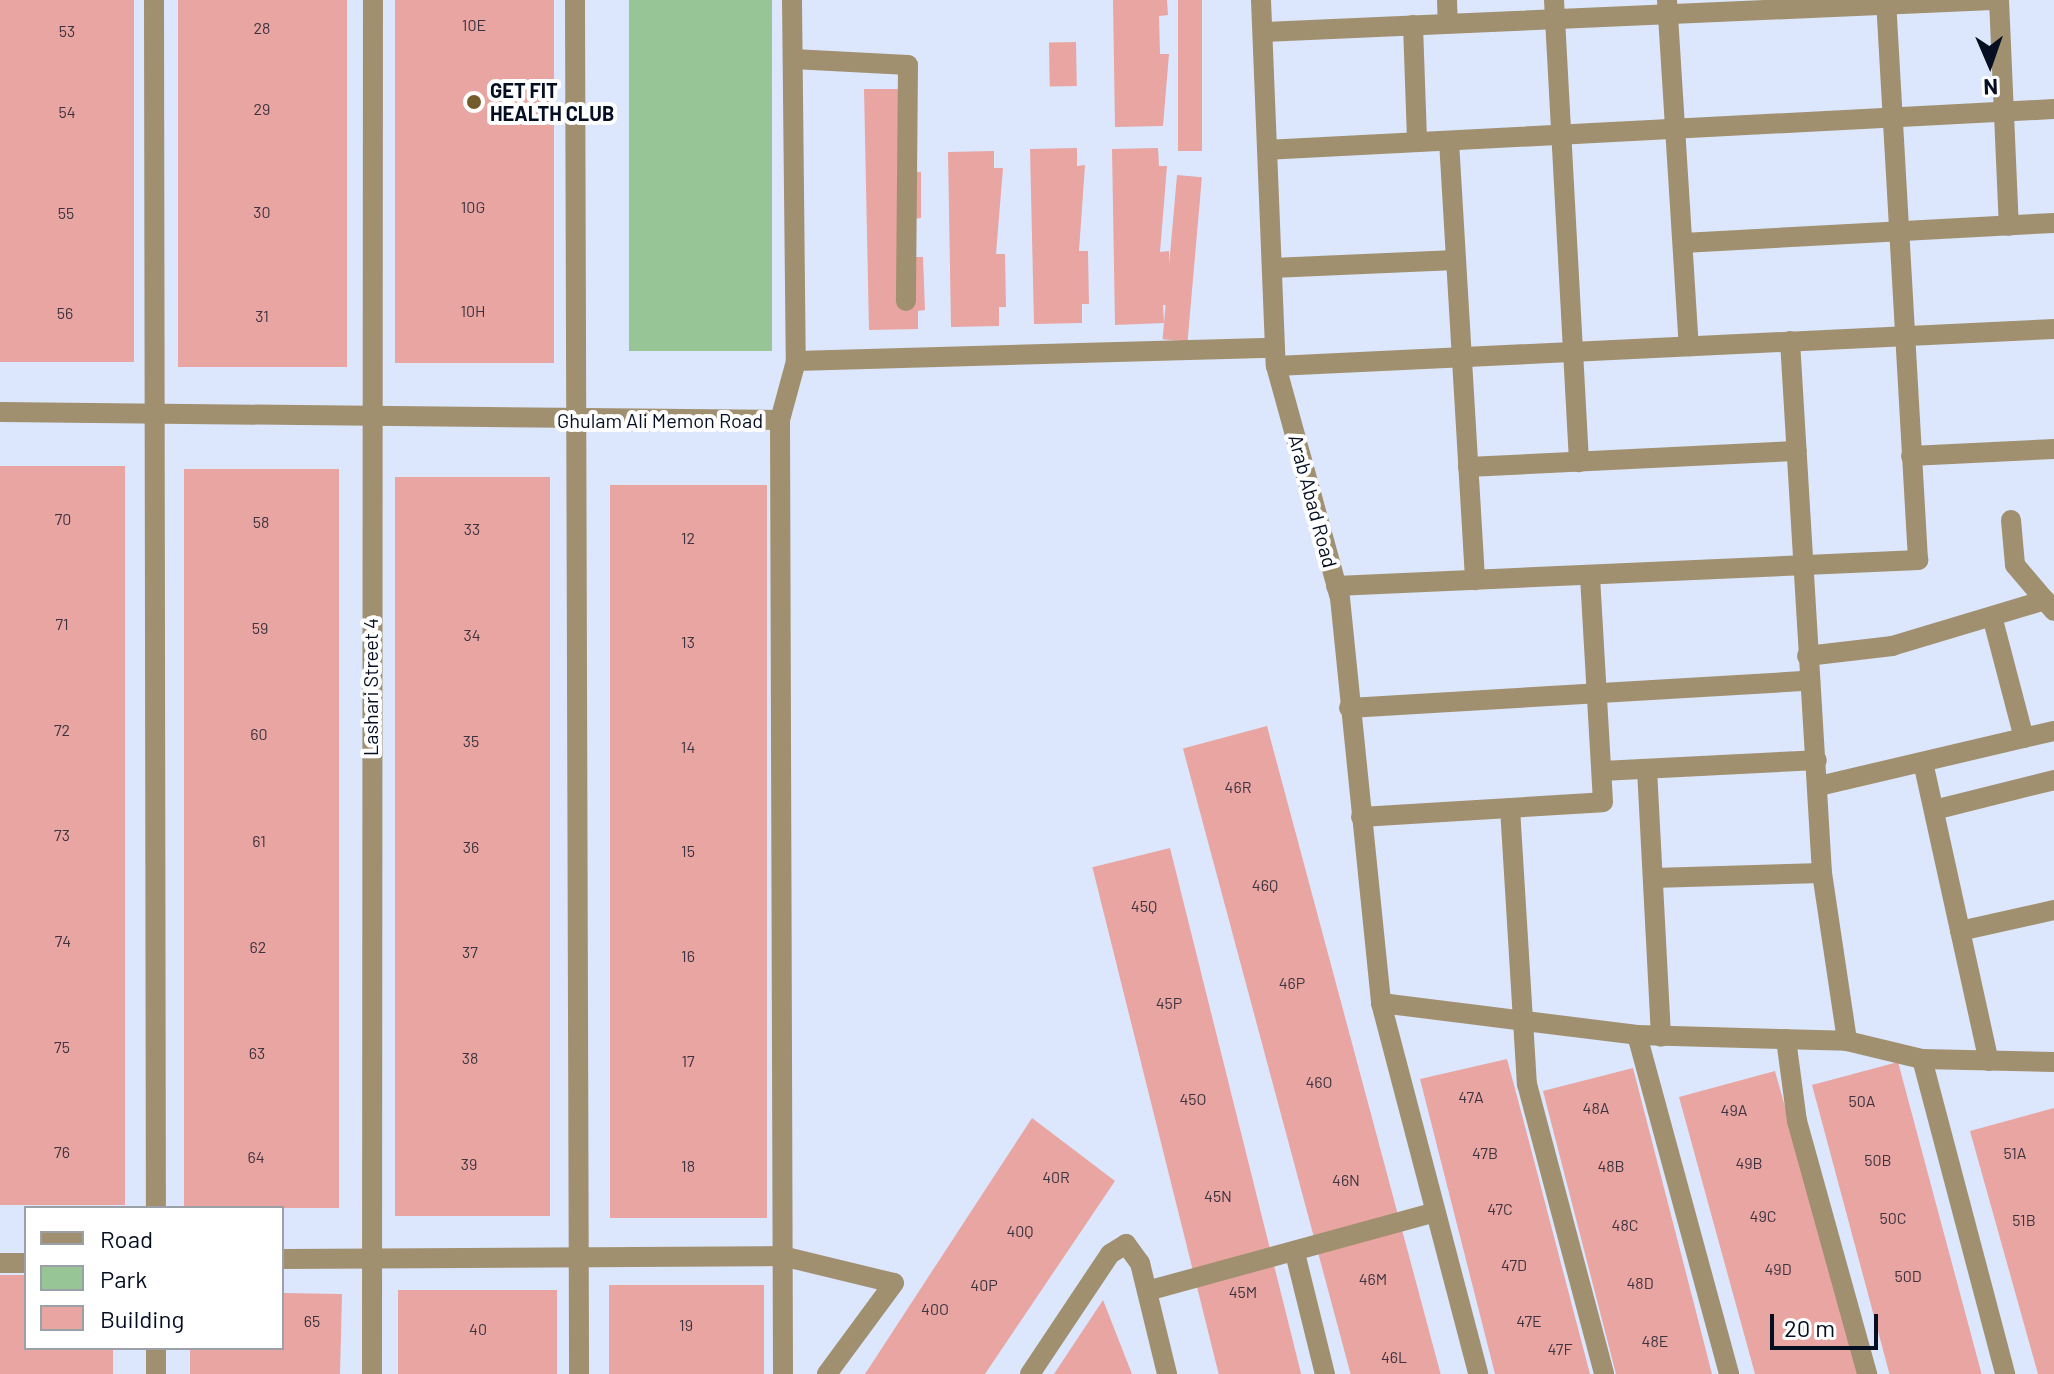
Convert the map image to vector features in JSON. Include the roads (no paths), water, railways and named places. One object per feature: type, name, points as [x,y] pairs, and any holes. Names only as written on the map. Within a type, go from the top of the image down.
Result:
[{"type":"street","points":[[154,0],[151,416],[156,1206]]},
{"type":"street","name":"Lashari Street 4","points":[[372,1374],[369,419],[373,0]]},
{"type":"street","points":[[575,0],[579,1374]]},
{"type":"street","name":"Ghulam Ali Memon Road","points":[[0,412],[369,419],[780,420],[796,361],[792,0]]},
{"type":"street","name":"Arab Abad Road","points":[[1261,0],[1276,357],[1336,586],[1381,1003],[1478,1374]]},
{"type":"street","points":[[1447,0],[1448,23]]},
{"type":"street","points":[[1263,32],[1448,23],[1555,10],[1886,5],[1992,0]]},
{"type":"street","points":[[1999,0],[2009,226]]},
{"type":"street","points":[[1336,586],[1918,560],[1911,456],[1911,338],[1897,227],[1886,5]]},
{"type":"street","points":[[1668,8],[1689,346]]},
{"type":"street","points":[[1555,10],[1579,462]]},
{"type":"street","points":[[1413,25],[1417,142]]},
{"type":"street","points":[[793,59],[908,65],[906,301]]},
{"type":"street","points":[[1267,150],[2054,109]]},
{"type":"street","points":[[1449,141],[1475,580]]},
{"type":"street","points":[[1683,243],[1897,227],[2054,223]]},
{"type":"street","points":[[1272,268],[1456,260]]},
{"type":"street","points":[[796,361],[1462,357],[2054,329]]},
{"type":"street","points":[[1790,341],[1822,873],[1847,1041]]},
{"type":"street","points":[[780,420],[783,1374]]},
{"type":"street","points":[[1911,456],[2054,449]]},
{"type":"street","points":[[1468,467],[1797,451]]},
{"type":"street","points":[[1807,656],[1892,646],[2049,606],[2015,565],[2011,520]]},
{"type":"street","points":[[1361,817],[1603,802],[1590,575]]},
{"type":"street","points":[[1993,620],[2024,738]]},
{"type":"street","points":[[1349,708],[1810,681]]},
{"type":"street","points":[[1819,786],[2054,731]]},
{"type":"street","points":[[1602,771],[1817,760]]},
{"type":"street","points":[[1923,762],[1989,1061]]},
{"type":"street","points":[[1647,769],[1661,1037]]},
{"type":"street","points":[[1934,810],[2054,780]]},
{"type":"street","points":[[1510,808],[1527,1084],[1604,1374]]},
{"type":"street","points":[[1653,878],[1822,873]]},
{"type":"street","points":[[1960,931],[2054,910]]},
{"type":"street","points":[[1381,1003],[1637,1035],[1847,1041],[1922,1059],[2054,1062]]},
{"type":"street","points":[[1637,1035],[1729,1374]]},
{"type":"street","points":[[1786,1039],[1797,1121],[1867,1374]]},
{"type":"street","points":[[1922,1059],[2005,1374]]},
{"type":"street","points":[[1147,1291],[1295,1253],[1435,1212]]},
{"type":"street","points":[[1030,1374],[1118,1247],[1134,1252],[1167,1374]]},
{"type":"street","points":[[1295,1253],[1325,1374]]},
{"type":"street","points":[[284,1259],[782,1256],[894,1283],[827,1374]]},
{"type":"street","points":[[0,1263],[24,1263]]},
{"type":"street","points":[[156,1350],[156,1374]]},
{"type":"place","name":"GET FIT HEALTH CLUB","points":[[474,102]]}]
